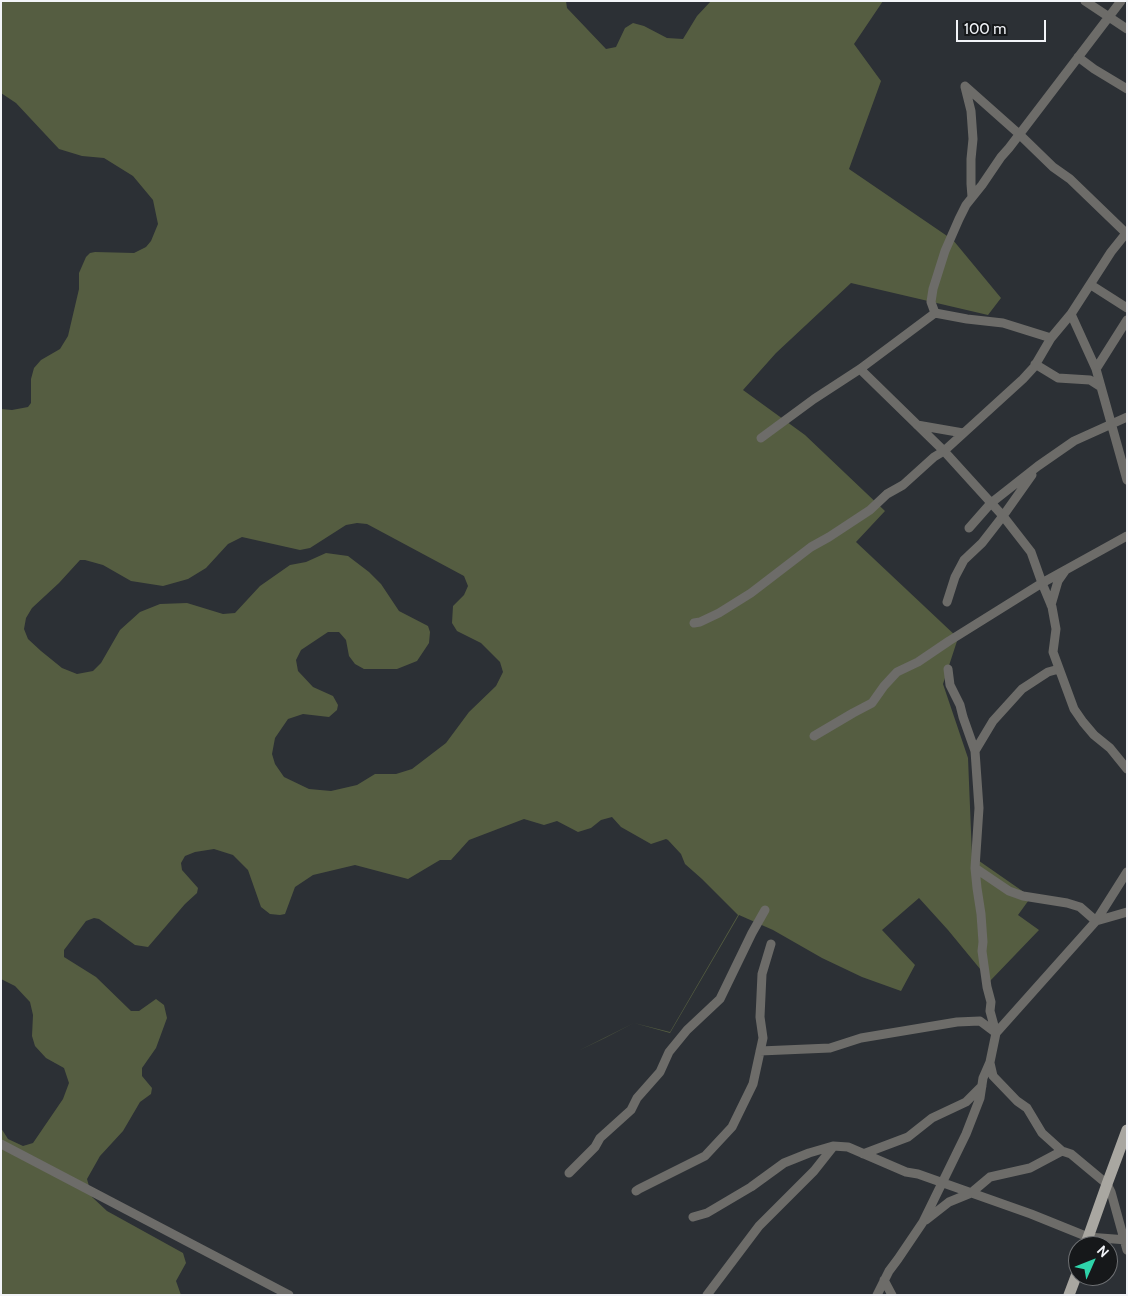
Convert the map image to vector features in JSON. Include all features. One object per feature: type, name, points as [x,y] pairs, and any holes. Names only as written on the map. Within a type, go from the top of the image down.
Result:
[{"type":"main road","points":[[1089,1236],[1127,1130]]},
{"type":"street","points":[[1085,1],[1127,29]]},
{"type":"street","points":[[935,313],[931,302],[932,289],[945,251],[959,219],[972,197],[1121,1]]},
{"type":"street","points":[[1078,57],[1127,89]]},
{"type":"street","points":[[694,623],[719,613],[751,593],[811,547],[870,510],[887,494],[903,485],[934,456],[944,451],[1023,379],[1051,338],[1071,314],[1111,252],[1126,233],[1070,179],[1053,167],[965,86],[971,111],[973,139],[970,184],[972,197]]},
{"type":"street","points":[[1091,285],[1127,308]]},
{"type":"street","points":[[761,438],[860,369],[935,313],[1003,324],[1051,338]]},
{"type":"street","points":[[1071,314],[1096,369],[1127,480]]},
{"type":"street","points":[[1096,369],[1127,320]]},
{"type":"street","points":[[1035,364],[1058,378],[1090,380],[1101,387]]},
{"type":"street","points":[[860,369],[944,451],[1003,516],[1031,552],[1051,605],[1056,629],[1053,652],[1074,709],[1094,735],[1110,748],[1127,769]]},
{"type":"street","points":[[969,528],[991,504],[1038,466],[1074,441],[1127,417]]},
{"type":"street","points":[[916,425],[963,433]]},
{"type":"street","points":[[947,602],[955,576],[964,560],[982,543],[1038,466]]},
{"type":"street","points":[[814,736],[872,703],[897,672],[918,662],[948,641],[1042,583],[1127,536]]},
{"type":"street","points":[[1051,605],[1058,581],[1066,570]]},
{"type":"street","points":[[975,751],[992,721],[1022,689],[1048,672],[1059,668]]},
{"type":"street","points":[[877,1295],[884,1280],[923,1222],[966,1134],[980,1098],[983,1078],[990,1062],[996,1033],[990,1011],[982,951],[981,914],[976,888],[975,868],[979,808],[975,751],[960,705],[950,685],[948,669]]},
{"type":"street","points":[[975,868],[1009,891],[1023,896],[1080,906],[1096,921]]},
{"type":"street","points":[[996,1033],[1096,921],[1127,872]]},
{"type":"street","points":[[569,1173],[595,1147],[600,1138],[631,1110],[637,1098],[660,1072],[669,1052],[686,1030],[720,999],[752,932],[765,910]]},
{"type":"street","points":[[1096,921],[1127,912]]},
{"type":"street","points":[[636,1191],[705,1156],[732,1127],[753,1084],[763,1038],[760,1017],[762,974],[771,944]]},
{"type":"street","points":[[760,1051],[830,1048],[861,1038],[957,1022],[980,1021],[996,1033]]},
{"type":"street","points":[[990,1062],[993,1076],[1017,1102],[1027,1108],[1042,1133],[1062,1151],[1071,1154],[1107,1184],[1111,1192],[1127,1250]]},
{"type":"street","points":[[863,1154],[908,1137],[932,1118],[966,1102],[982,1086]]},
{"type":"street","points":[[1,1144],[289,1295]]},
{"type":"street","points":[[706,1295],[759,1226],[814,1171],[833,1146]]},
{"type":"street","points":[[693,1217],[707,1213],[751,1187],[784,1162],[833,1146],[848,1147],[906,1172],[918,1174],[1032,1214],[1075,1236]]},
{"type":"street","points":[[923,1222],[949,1202],[971,1193],[990,1177],[1030,1168],[1062,1151]]},
{"type":"street","points":[[884,1280],[892,1295]]},
{"type":"green space","points":[[1,1],[566,1],[567,8],[606,49],[616,47],[625,28],[633,23],[644,26],[667,38],[683,39],[697,16],[711,1],[883,1],[854,44],[881,81],[849,169],[953,240],[1001,298],[988,315],[851,283],[776,353],[743,390],[805,435],[885,511],[856,542],[958,638],[943,684],[968,758],[972,856],[1031,897],[1018,915],[1039,930],[990,981],[919,898],[882,930],[915,965],[901,991],[862,977],[822,958],[773,930],[739,915],[670,1033],[634,1023],[670,1032],[738,915],[685,864],[681,854],[668,840],[651,844],[621,827],[612,817],[601,820],[591,828],[578,832],[557,821],[544,825],[524,819],[469,840],[451,860],[440,860],[408,879],[355,865],[313,875],[295,887],[285,914],[280,915],[270,914],[261,907],[248,870],[233,855],[214,849],[195,852],[185,856],[181,863],[182,870],[198,888],[197,893],[148,947],[135,945],[99,919],[94,918],[86,921],[64,950],[64,957],[96,977],[131,1011],[139,1011],[156,999],[164,1005],[167,1018],[156,1048],[142,1068],[142,1076],[152,1088],[151,1094],[140,1102],[123,1131],[100,1156],[87,1179],[92,1197],[107,1211],[183,1253],[186,1263],[176,1281],[181,1295],[1,1295],[1,1128],[8,1139],[23,1146],[33,1143],[63,1099],[69,1083],[64,1068],[46,1058],[35,1046],[32,1036],[33,1015],[30,1002],[15,986],[1,979],[1,409],[12,410],[28,407],[31,403],[31,379],[34,368],[41,360],[60,349],[68,336],[79,289],[79,273],[86,257],[90,253],[95,252],[134,253],[146,247],[151,241],[158,224],[153,200],[133,176],[104,158],[82,156],[59,149],[16,103],[1,93]],"holes":[[[367,524],[464,576],[468,586],[464,595],[453,606],[452,623],[457,631],[481,643],[500,662],[503,672],[496,686],[469,712],[446,743],[412,769],[396,774],[375,774],[357,785],[331,791],[309,789],[284,777],[275,764],[272,754],[275,738],[288,719],[303,714],[329,717],[337,710],[338,705],[333,696],[313,687],[298,671],[296,660],[301,650],[328,632],[339,632],[346,640],[349,656],[355,664],[364,669],[397,669],[417,661],[429,643],[430,632],[428,626],[399,611],[381,584],[348,556],[326,553],[306,562],[290,565],[260,586],[235,613],[223,614],[187,603],[160,604],[140,612],[120,630],[101,663],[93,671],[77,674],[62,668],[28,639],[24,629],[26,618],[32,608],[80,560],[103,565],[131,581],[163,586],[188,579],[206,568],[228,544],[242,537],[300,550],[310,548],[346,525]]]}]
